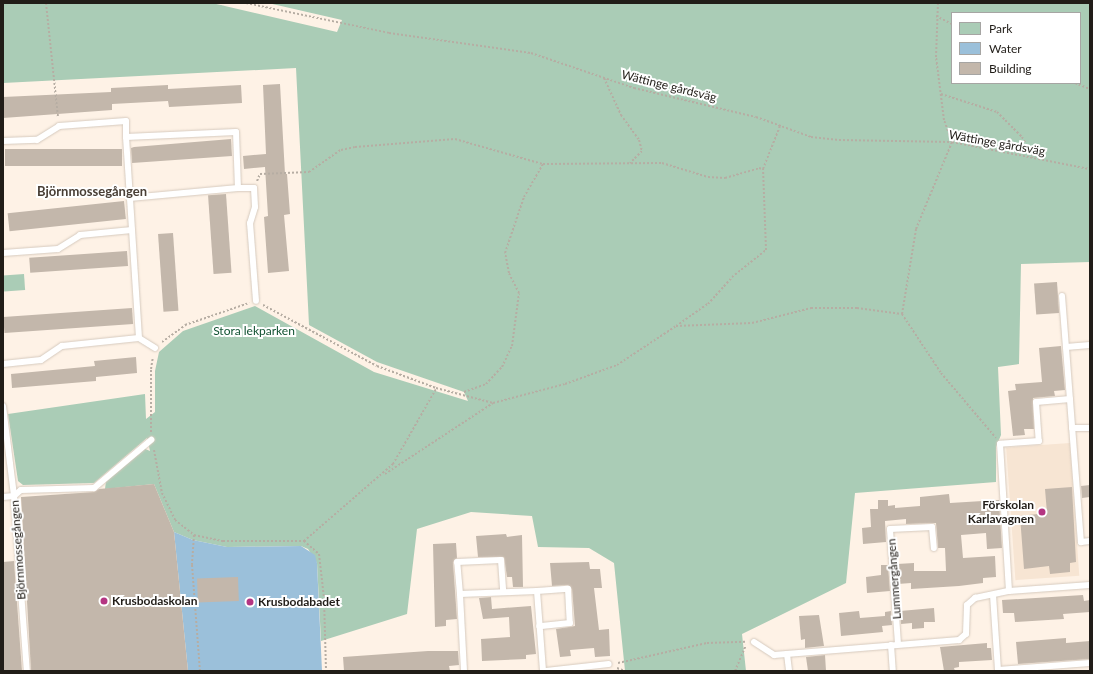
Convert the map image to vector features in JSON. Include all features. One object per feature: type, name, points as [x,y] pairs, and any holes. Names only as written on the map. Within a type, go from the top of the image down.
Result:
[{"type":"lane","points":[[3,141],[37,140],[59,126],[126,121],[139,338]]},
{"type":"lane","points":[[126,137],[236,132],[238,188]]},
{"type":"lane","points":[[130,198],[238,188],[254,188],[255,208],[250,223],[256,301]]},
{"type":"lane","points":[[3,253],[58,249],[80,235],[132,230]]},
{"type":"lane","points":[[1062,296],[1082,542],[1090,541],[1090,546]]},
{"type":"lane","points":[[3,364],[41,360],[62,346],[139,338],[155,348]]},
{"type":"lane","points":[[1066,347],[1090,345]]},
{"type":"lane","points":[[1009,591],[1000,444],[1039,441],[1036,402],[1070,399]]},
{"type":"lane","name":"Björnmossegången","points":[[3,406],[14,496],[27,671]]},
{"type":"lane","points":[[1072,428],[1090,428]]},
{"type":"lane","points":[[3,497],[14,496],[21,490],[94,488],[151,440]]},
{"type":"lane","name":"Lummergången","points":[[898,644],[890,529],[932,527],[934,548]]},
{"type":"lane","points":[[464,671],[457,562],[501,560],[504,592]]},
{"type":"lane","points":[[754,642],[774,655],[959,640],[966,634],[968,605],[975,598],[1009,591],[1090,585]]},
{"type":"lane","points":[[460,594],[568,589],[570,623],[539,626]]},
{"type":"lane","points":[[536,591],[544,671],[574,670],[609,664]]},
{"type":"lane","points":[[993,595],[998,670],[1090,663]]},
{"type":"lane","points":[[891,645],[893,671]]},
{"type":"lane","points":[[787,654],[789,671]]},
{"type":"path","points":[[46,3],[59,126]]},
{"type":"path","name":"Wättinge gårdsväg","points":[[246,3],[389,33],[531,53],[634,88],[756,117],[811,136],[839,140],[952,142],[1090,169]]},
{"type":"path","points":[[938,3],[936,16],[941,94],[944,120],[952,142],[916,229],[902,314],[941,373],[980,416],[1000,444]]},
{"type":"path","points":[[936,16],[951,24]]},
{"type":"path","points":[[604,78],[621,115],[639,140],[642,151],[629,164]]},
{"type":"path","points":[[1078,84],[1090,89]]},
{"type":"path","points":[[941,94],[997,112],[1022,137],[1034,159]]},
{"type":"path","points":[[381,476],[493,403],[565,384],[617,365],[708,304],[732,277],[766,250],[763,169],[780,126]]},
{"type":"path","points":[[254,188],[260,174],[309,172],[341,150],[355,146],[455,139],[543,164],[662,163],[708,177],[725,178],[759,168],[763,169]]},
{"type":"path","points":[[464,392],[486,384],[502,367],[512,346],[519,293],[509,273],[505,253],[524,197],[543,164]]},
{"type":"path","points":[[436,388],[393,464],[381,476],[304,541],[223,541],[194,535],[175,520],[166,499],[151,440],[151,369],[155,348],[185,325],[256,301],[377,366],[436,388],[493,403]]},
{"type":"path","points":[[676,326],[752,323],[810,308],[857,308],[902,314]]},
{"type":"path","points":[[194,535],[192,565],[200,671]]},
{"type":"path","points":[[304,541],[319,554],[324,598],[326,671]]},
{"type":"path","points":[[609,664],[707,643],[754,642]]},
{"type":"path","points":[[735,671],[744,645],[754,642]]},
{"type":"shaded area","name":"Förskolan Karlavagnen","points":[[1070,443],[1079,576],[1015,580],[1006,447]]},
{"type":"green space","name":"Stora lekparken","points":[[3,3],[212,3],[337,32],[342,20],[268,3],[1090,3],[1090,262],[1021,264],[1019,364],[998,367],[1001,435],[996,447],[996,482],[855,493],[846,583],[742,634],[746,671],[625,671],[614,563],[589,548],[538,547],[532,516],[471,512],[417,529],[407,614],[321,641],[317,563],[308,549],[301,546],[227,547],[193,540],[174,532],[154,484],[105,489],[106,481],[143,448],[150,451],[147,438],[94,483],[23,485],[18,481],[8,414],[145,394],[146,419],[155,412],[155,371],[159,352],[183,331],[255,306],[374,372],[468,401],[464,392],[377,362],[309,325],[296,68],[3,83]]},
{"type":"green space","points":[[24,274],[25,290],[4,291],[3,275]]},
{"type":"water","name":"Krusbodabadet","points":[[174,532],[193,540],[227,547],[301,546],[315,555],[317,563],[322,671],[188,671]]},
{"type":"building","points":[[280,84],[285,174],[287,174],[290,214],[284,215],[289,271],[268,273],[264,217],[268,216],[265,167],[244,169],[243,156],[266,154],[263,85]]},
{"type":"building","points":[[168,85],[168,89],[241,85],[242,103],[169,107],[168,101],[112,104],[112,110],[3,118],[3,97],[111,92],[111,88]]},
{"type":"building","points":[[231,139],[232,156],[132,163],[131,148],[134,147]]},
{"type":"building","points":[[5,149],[122,149],[122,166],[5,166]]},
{"type":"building","points":[[226,194],[232,273],[214,274],[208,195]]},
{"type":"building","points":[[124,201],[126,219],[10,231],[8,213]]},
{"type":"building","points":[[173,233],[178,311],[163,312],[158,234]]},
{"type":"building","points":[[127,251],[128,266],[30,273],[29,258]]},
{"type":"building","points":[[1057,282],[1059,313],[1036,315],[1034,284]]},
{"type":"building","points":[[132,308],[133,324],[4,333],[3,317]]},
{"type":"building","points":[[1061,346],[1065,390],[1054,391],[1055,396],[1033,398],[1034,429],[1024,429],[1025,435],[1013,436],[1008,391],[1016,390],[1015,384],[1042,382],[1039,348]]},
{"type":"building","points":[[136,357],[137,373],[96,377],[96,381],[12,388],[11,374],[95,366],[94,361]]},
{"type":"building","name":"Krusbodaskolan","points":[[154,484],[174,532],[188,671],[31,671],[21,497],[94,492],[99,489]]},
{"type":"building","points":[[1090,485],[1090,497],[1082,498],[1081,486]]},
{"type":"building","points":[[1072,487],[1076,562],[1070,563],[1070,572],[1050,574],[1049,566],[1024,569],[1020,516],[1047,513],[1045,489]]},
{"type":"building","points":[[949,494],[950,503],[999,500],[1002,548],[987,549],[986,533],[961,535],[963,558],[995,556],[996,577],[983,578],[983,583],[959,586],[911,589],[911,583],[898,584],[897,564],[914,563],[914,571],[946,571],[945,548],[938,548],[936,523],[906,524],[906,519],[885,521],[886,542],[863,544],[862,528],[871,527],[870,509],[878,509],[878,500],[888,500],[888,506],[895,505],[895,508],[920,506],[920,497]]},
{"type":"building","points":[[506,534],[507,537],[522,535],[523,587],[513,587],[512,577],[507,577],[504,557],[478,557],[476,536]]},
{"type":"building","points":[[456,543],[457,558],[453,562],[457,619],[446,620],[446,626],[435,627],[433,544]]},
{"type":"building","points":[[14,561],[22,671],[3,671],[3,562]]},
{"type":"building","points":[[589,562],[590,569],[600,569],[602,588],[594,588],[599,630],[609,629],[610,656],[595,657],[594,648],[570,650],[571,656],[560,657],[556,629],[575,626],[572,589],[568,585],[552,586],[550,563]]},
{"type":"building","points":[[881,565],[888,565],[890,591],[867,593],[866,577],[881,575]]},
{"type":"building","points":[[238,577],[239,601],[198,602],[197,578]]},
{"type":"building","points":[[1083,595],[1084,601],[1090,600],[1090,612],[1063,614],[1064,619],[1015,622],[1014,613],[1003,613],[1002,600]]},
{"type":"building","points":[[491,597],[492,609],[531,606],[536,654],[526,655],[526,659],[482,661],[481,639],[510,637],[509,617],[483,619],[479,598]]},
{"type":"building","points":[[934,608],[935,622],[924,622],[924,628],[912,629],[912,623],[901,624],[900,611]]},
{"type":"building","points":[[859,611],[860,618],[885,616],[885,612],[891,611],[892,625],[882,626],[883,632],[841,636],[839,613]]},
{"type":"building","points":[[819,615],[824,646],[805,648],[805,639],[801,640],[799,616]]},
{"type":"building","points":[[1066,638],[1066,643],[1090,641],[1090,659],[1018,664],[1016,642]]},
{"type":"building","points":[[987,643],[987,648],[991,648],[992,660],[959,662],[959,667],[954,668],[955,671],[944,671],[940,647]]},
{"type":"building","points":[[428,651],[458,651],[459,665],[449,666],[450,671],[344,671],[343,657]]},
{"type":"building","points":[[825,655],[826,671],[808,671],[806,657]]},
{"type":"place","name":"Förskolan Karlavagnen","points":[[1042,512]]},
{"type":"place","name":"Krusbodaskolan","points":[[104,601]]},
{"type":"place","name":"Krusbodabadet","points":[[250,602]]},
{"type":"district","name":"Björnmossegången","points":[[92,191]]}]
